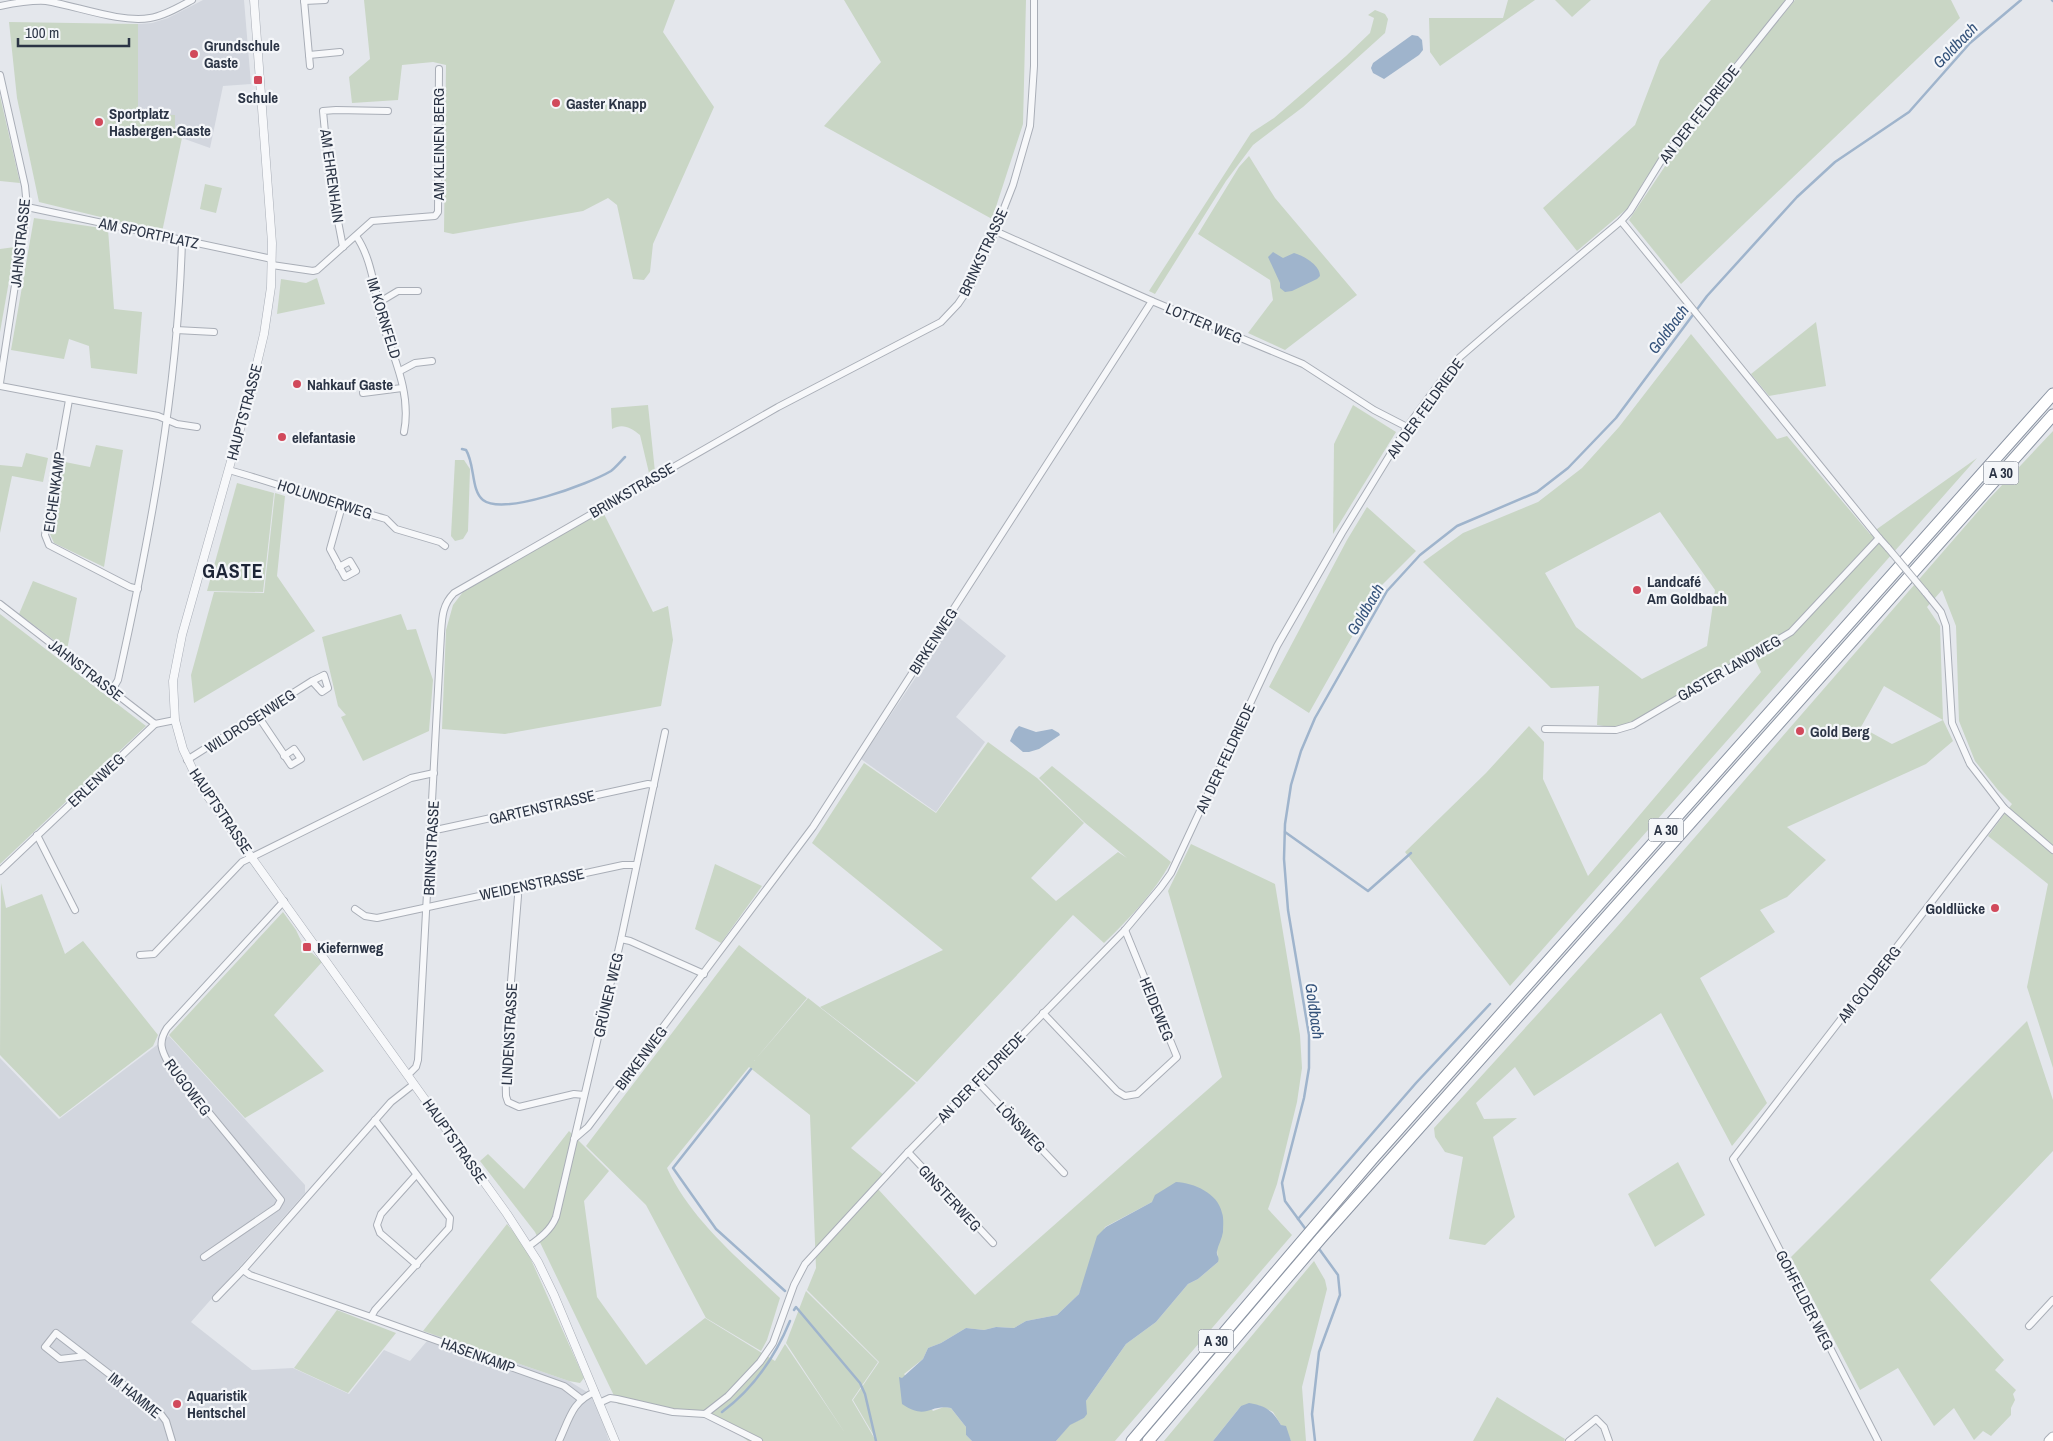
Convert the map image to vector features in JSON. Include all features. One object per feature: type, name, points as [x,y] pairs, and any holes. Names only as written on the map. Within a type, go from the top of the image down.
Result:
[{"type":"highway","name":"A 30","points":[[1132,1441],[1373,1158],[2053,394]]},
{"type":"highway","name":"A 30","points":[[1148,1441],[1308,1252],[2053,415]]},
{"type":"main road","points":[[2050,1441],[2053,1437]]},
{"type":"street","points":[[0,6],[19,2],[45,1],[69,3],[131,19],[150,18],[166,13],[192,0]]},
{"type":"street","name":"HAUPTSTRASSE","points":[[254,0],[272,262],[271,287],[264,334],[229,470],[182,635],[173,681],[175,720],[187,760],[201,787],[408,1074],[529,1246],[554,1295],[615,1441]]},
{"type":"street","points":[[310,66],[304,1],[324,0]]},
{"type":"street","name":"BRINKSTRASSE","points":[[408,1074],[416,1067],[418,1060],[443,612],[446,600],[454,593],[778,407],[941,322],[958,304],[971,285],[996,231],[1013,185],[1030,126],[1034,66],[1034,0]]},
{"type":"street","name":"AN DER FELDRIEDE","points":[[705,1414],[728,1396],[760,1362],[773,1343],[794,1285],[805,1264],[908,1152],[1125,930],[1171,873],[1278,646],[1342,533],[1407,427],[1446,374],[1460,358],[1504,318],[1621,221],[1630,211],[1661,161],[1790,0]]},
{"type":"street","points":[[309,55],[340,52]]},
{"type":"street","name":"AM KLEINEN BERG","points":[[272,262],[313,271],[317,270],[372,222],[435,216],[438,212],[439,69]]},
{"type":"street","name":"JAHNSTRASSE","points":[[0,75],[25,186],[27,207],[0,384]]},
{"type":"street","name":"AM EHRENHAIN","points":[[343,247],[329,175],[323,111],[388,111]]},
{"type":"street","name":"AM SPORTPLATZ","points":[[27,207],[182,240],[272,262]]},
{"type":"street","points":[[1621,221],[1941,612],[1946,626],[1952,723],[1970,764],[2004,808],[2053,850]]},
{"type":"street","name":"LOTTER WEG","points":[[996,231],[1152,302],[1303,364],[1374,410],[1407,427]]},
{"type":"street","name":"IM KORNFELD","points":[[356,236],[363,246],[378,303],[379,314],[400,371],[407,417],[404,432]]},
{"type":"street","points":[[112,690],[118,680],[138,589],[166,420],[176,330],[182,240]]},
{"type":"street","points":[[378,303],[398,291],[418,291]]},
{"type":"street","name":"BIRKENWEG","points":[[574,1139],[588,1127],[813,827],[1152,302]]},
{"type":"street","points":[[176,330],[214,332]]},
{"type":"street","points":[[400,371],[415,363],[432,361]]},
{"type":"street","points":[[0,384],[69,400],[158,416],[177,424],[197,427]]},
{"type":"street","points":[[363,393],[402,388]]},
{"type":"street","name":"EICHENKAMP","points":[[69,400],[45,535],[49,545],[130,587],[138,589]]},
{"type":"street","name":"HOLUNDERWEG","points":[[229,470],[386,518],[396,529],[440,542],[445,546]]},
{"type":"street","points":[[340,567],[330,549],[342,506]]},
{"type":"street","name":"GASTER LANDWEG","points":[[1545,729],[1616,730],[1632,726],[1791,632],[1879,538]]},
{"type":"street","name":"JAHNSTRASSE","points":[[0,604],[154,724]]},
{"type":"street","name":"WILDROSENWEG","points":[[187,760],[312,681]]},
{"type":"street","points":[[258,716],[284,756]]},
{"type":"street","points":[[154,724],[175,720]]},
{"type":"street","name":"ERLENWEG","points":[[0,871],[154,724]]},
{"type":"street","name":"GRÜNER WEG","points":[[529,1246],[542,1237],[553,1224],[620,939],[665,732]]},
{"type":"street","points":[[140,955],[154,954],[237,866],[251,857],[411,778],[434,773]]},
{"type":"street","name":"GARTENSTRASSE","points":[[431,832],[551,804],[648,784],[654,785]]},
{"type":"street","name":"AM GOLDBERG","points":[[1733,1159],[2004,808]]},
{"type":"street","points":[[37,835],[74,910]]},
{"type":"street","name":"WEIDENSTRASSE","points":[[355,910],[365,916],[377,918],[623,865],[636,865]]},
{"type":"street","name":"LINDENSTRASSE","points":[[517,888],[518,896],[505,1055],[506,1096],[508,1102],[513,1106],[519,1107],[574,1094],[584,1095]]},
{"type":"street","name":"RUGOWEG","points":[[204,1257],[277,1207],[280,1200],[169,1064],[161,1050],[161,1038],[167,1028],[284,902]]},
{"type":"street","name":"HEIDEWEG","points":[[1043,1012],[1117,1091],[1126,1096],[1137,1094],[1177,1057],[1125,930]]},
{"type":"street","points":[[620,939],[704,974]]},
{"type":"street","name":"LÖNSWEG","points":[[977,1081],[1064,1173]]},
{"type":"street","points":[[216,1298],[391,1102],[414,1084]]},
{"type":"street","points":[[372,1316],[375,1310],[449,1228],[450,1218],[375,1120]]},
{"type":"street","name":"GINSTERWEG","points":[[908,1152],[992,1243]]},
{"type":"street","name":"GOHFELDER WEG","points":[[1733,1159],[1878,1441]]},
{"type":"street","points":[[416,1175],[381,1214],[376,1225],[380,1232],[416,1265]]},
{"type":"street","name":"HASENKAMP","points":[[243,1270],[250,1275],[372,1316],[564,1386],[581,1399]]},
{"type":"street","points":[[2029,1326],[2053,1300]]},
{"type":"street","name":"IM HAMME","points":[[86,1356],[60,1358],[45,1347],[56,1333],[160,1412],[166,1420],[172,1441]]},
{"type":"street","points":[[559,1441],[574,1408],[581,1399],[595,1392]]},
{"type":"street","points":[[599,1402],[610,1398],[673,1412],[705,1414],[759,1441]]},
{"type":"street","points":[[1569,1441],[1596,1419],[1604,1426],[1609,1441]]},
{"type":"shaded area","name":"Grundschule Gaste","points":[[203,0],[244,0],[251,84],[223,86],[210,148],[182,138],[175,130],[138,114],[138,24],[152,23],[168,18]]},
{"type":"shaded area","points":[[957,616],[1006,656],[956,717],[985,742],[936,812],[861,759]]},
{"type":"shaded area","points":[[169,1036],[305,1185],[305,1193],[191,1322],[252,1370],[293,1368],[349,1394],[384,1350],[410,1361],[433,1334],[569,1381],[595,1397],[609,1441],[0,1441],[0,1058],[59,1119]]},
{"type":"green space","points":[[364,0],[675,0],[663,32],[714,107],[653,244],[650,272],[644,280],[633,279],[617,205],[608,198],[583,211],[453,234],[444,232],[446,65],[433,62],[402,65],[398,100],[352,103],[349,77],[370,59]]},
{"type":"green space","points":[[844,0],[1026,0],[1023,124],[992,219],[824,126],[881,62]]},
{"type":"green space","points":[[1508,0],[1535,0],[1440,66],[1430,52],[1429,18],[1503,18]]},
{"type":"green space","points":[[1555,0],[1591,0],[1572,17]]},
{"type":"green space","points":[[1711,0],[1786,0],[1673,138],[1629,207],[1577,251],[1543,208],[1635,125],[1660,60]]},
{"type":"green space","points":[[1795,0],[1951,0],[1960,18],[1681,284],[1629,220],[1692,126]]},
{"type":"green space","points":[[1375,10],[1385,14],[1388,19],[1385,33],[1303,107],[1253,145],[1226,181],[1155,294],[1149,291],[1251,133],[1274,118],[1370,33],[1374,18],[1368,15]]},
{"type":"green space","name":"Sportplatz Hasbergen-Gaste","points":[[9,22],[138,24],[138,114],[175,115],[175,130],[182,138],[162,232],[39,202],[17,98]]},
{"type":"green space","points":[[0,96],[20,183],[0,181]]},
{"type":"green space","points":[[1249,156],[1275,198],[1357,295],[1285,350],[1248,333],[1273,300],[1270,280],[1198,234],[1239,167]]},
{"type":"green space","points":[[205,184],[222,188],[216,213],[200,209]]},
{"type":"green space","points":[[34,218],[108,229],[114,309],[142,312],[137,374],[91,368],[89,346],[69,339],[64,359],[11,350]]},
{"type":"green space","points":[[15,247],[0,332],[0,249]]},
{"type":"green space","points":[[317,278],[325,304],[277,314],[281,279],[306,283]]},
{"type":"green space","points":[[1816,322],[1826,386],[1769,396],[1751,374]]},
{"type":"green space","points":[[1691,334],[1777,439],[1787,436],[1870,534],[1977,458],[1510,986],[1405,852],[1486,773],[1529,726],[1544,742],[1543,779],[1588,876],[1761,672],[1751,651],[1631,723],[1617,728],[1597,725],[1599,686],[1551,688],[1423,562],[1463,533],[1538,502],[1582,468],[1619,427]],"holes":[[[1660,512],[1715,590],[1707,646],[1642,679],[1576,627],[1545,573]]]},
{"type":"green space","points":[[648,405],[655,472],[649,473],[640,435],[627,427],[620,426],[612,429],[611,408]]},
{"type":"green space","points":[[1353,405],[1396,432],[1333,534],[1334,444]]},
{"type":"green space","points":[[2053,431],[2053,1068],[2027,987],[2048,884],[1988,836],[2012,804],[1975,761],[1959,721],[1956,626],[1942,590],[1927,607],[1940,626],[1943,720],[1953,741],[1926,764],[1787,827],[1826,860],[1787,897],[1760,910],[1775,932],[1700,978],[1767,1103],[1732,1146],[1661,1013],[1534,1096],[1515,1067],[1476,1103],[1484,1119],[1517,1118],[1493,1137],[1515,1217],[1485,1245],[1449,1239],[1463,1157],[1445,1152],[1435,1137],[1434,1128],[1616,928],[1988,500]],"holes":[[[1884,686],[1943,720],[1892,744],[1861,727]]]},
{"type":"green space","points":[[96,445],[123,450],[104,567],[54,543],[50,534],[65,462],[90,467]]},
{"type":"green space","points":[[26,453],[48,458],[43,482],[12,476],[0,533],[0,465],[22,467]]},
{"type":"green space","points":[[455,460],[464,460],[470,469],[468,531],[463,539],[455,541],[451,536]]},
{"type":"green space","points":[[237,483],[274,493],[263,592],[207,591]]},
{"type":"green space","points":[[275,493],[285,496],[277,576],[315,631],[194,703],[191,675],[214,592],[264,593]]},
{"type":"green space","points":[[1367,507],[1416,551],[1380,587],[1309,713],[1269,687],[1347,540]]},
{"type":"green space","points":[[602,510],[653,612],[668,606],[673,640],[661,706],[505,734],[442,729],[446,630],[453,605],[463,592]]},
{"type":"green space","points":[[33,581],[77,598],[67,650],[19,614]]},
{"type":"green space","points":[[0,614],[146,726],[0,864]]},
{"type":"green space","points":[[401,614],[407,630],[416,629],[433,680],[429,731],[363,761],[341,717],[346,715],[338,706],[322,637]]},
{"type":"green space","points":[[988,742],[1037,778],[1084,823],[1031,878],[1056,901],[1118,852],[1127,858],[1084,822],[1039,778],[1052,766],[1171,862],[1157,885],[1104,943],[1073,915],[917,1082],[820,1007],[943,950],[812,843],[864,763],[936,813]]},
{"type":"green space","points":[[1191,844],[1275,884],[1300,1035],[1302,1068],[1297,1102],[1277,1184],[1268,1209],[1292,1235],[1115,1441],[1056,1441],[1070,1424],[1084,1418],[1086,1401],[1126,1344],[1156,1322],[1188,1284],[1198,1279],[1218,1262],[1217,1250],[1152,1202],[1105,1227],[1079,1294],[1057,1315],[1026,1321],[1014,1328],[996,1327],[984,1330],[966,1328],[941,1343],[928,1348],[923,1359],[904,1374],[933,1411],[944,1407],[951,1408],[966,1427],[966,1435],[972,1441],[877,1441],[853,1400],[879,1362],[807,1290],[816,1268],[810,1115],[749,1067],[667,1168],[677,1187],[702,1222],[780,1298],[767,1340],[761,1351],[706,1318],[646,1205],[586,1146],[739,945],[807,998],[754,1061],[808,998],[916,1083],[851,1148],[885,1176],[878,1189],[975,1295],[1222,1077],[1168,891]]},
{"type":"green space","points":[[715,864],[762,886],[721,943],[695,929]]},
{"type":"green space","points":[[1,883],[6,908],[42,894],[65,954],[83,941],[158,1035],[153,1046],[60,1117],[0,1055]]},
{"type":"green space","points":[[283,912],[296,930],[303,945],[322,962],[274,1015],[324,1071],[245,1118],[169,1035]]},
{"type":"green space","points":[[2027,1021],[2053,1100],[2053,1151],[1930,1280],[2004,1360],[1995,1370],[2016,1390],[2013,1394],[2015,1400],[2011,1408],[2011,1415],[1991,1436],[1983,1431],[1974,1440],[1954,1408],[1934,1426],[1898,1368],[1860,1390],[1791,1257]]},
{"type":"green space","points":[[569,1131],[609,1171],[584,1201],[597,1297],[646,1365],[705,1318],[775,1361],[785,1344],[845,1433],[786,1343],[806,1291],[878,1362],[852,1400],[876,1441],[748,1441],[710,1413],[618,1404],[535,1232],[480,1161],[488,1154],[524,1189]]},
{"type":"green space","points":[[1678,1162],[1705,1215],[1655,1247],[1628,1194]]},
{"type":"green space","points":[[507,1224],[524,1244],[584,1378],[580,1383],[569,1381],[423,1331]]},
{"type":"green space","points":[[1314,1261],[1325,1280],[1327,1289],[1302,1387],[1306,1441],[1291,1441],[1286,1430],[1273,1412],[1258,1405],[1241,1406],[1213,1441],[1164,1441]]},
{"type":"green space","points":[[337,1310],[396,1333],[348,1393],[294,1368]]},
{"type":"green space","points":[[1497,1397],[1565,1439],[1564,1441],[1473,1441]]},
{"type":"water","points":[[1412,35],[1418,36],[1422,40],[1423,50],[1419,55],[1384,79],[1373,73],[1371,68],[1373,63]]},
{"type":"water","points":[[1273,252],[1283,258],[1294,253],[1302,256],[1317,268],[1320,276],[1292,291],[1285,292],[1280,288],[1280,283],[1268,257]]},
{"type":"water","points":[[1019,726],[1036,732],[1052,729],[1060,735],[1039,749],[1023,752],[1010,741]]},
{"type":"water","points":[[1176,1182],[1190,1184],[1204,1190],[1220,1206],[1223,1215],[1223,1225],[1217,1251],[1218,1262],[1198,1279],[1188,1284],[1156,1322],[1126,1344],[1086,1401],[1087,1414],[1084,1418],[1070,1425],[1056,1441],[972,1441],[966,1435],[966,1427],[951,1408],[944,1407],[923,1412],[910,1409],[902,1404],[899,1377],[902,1378],[923,1359],[928,1348],[941,1343],[966,1328],[984,1330],[996,1327],[1014,1328],[1026,1321],[1057,1315],[1079,1294],[1097,1236],[1106,1227],[1152,1202],[1155,1195]]},
{"type":"water","points":[[1249,1403],[1264,1407],[1271,1412],[1281,1425],[1286,1426],[1291,1441],[1213,1441],[1241,1406]]},
{"type":"waterway","name":"Goldbach","points":[[1307,1231],[1285,1201],[1282,1183],[1304,1098],[1309,1068],[1309,1035],[1288,910],[1284,859],[1285,824],[1291,785],[1301,751],[1315,718],[1387,591],[1420,555],[1457,526],[1537,492],[1568,468],[1616,418],[1707,296],[1797,197],[1835,162],[1909,112],[1970,43],[2021,0]]},
{"type":"waterway","points":[[462,449],[466,450],[469,456],[479,496],[483,500],[494,504],[527,501],[566,490],[611,471],[625,457]]},
{"type":"waterway","points":[[1285,832],[1368,891],[1411,853]]},
{"type":"waterway","points":[[1298,1219],[1416,1083],[1490,1004]]},
{"type":"waterway","points":[[751,1069],[673,1168],[716,1229],[785,1291]]},
{"type":"waterway","name":"Goldbach","points":[[1315,1441],[1312,1414],[1319,1352],[1340,1295],[1338,1275],[1317,1246]]},
{"type":"waterway","points":[[794,1310],[796,1307],[860,1383],[865,1394],[876,1441]]},
{"type":"waterway","points":[[722,1412],[744,1393],[762,1371],[770,1360],[790,1321]]},
{"type":"place","name":"Grundschule Gaste","points":[[194,54]]},
{"type":"place","name":"Schule","points":[[258,80]]},
{"type":"place","name":"Gaster Knapp","points":[[556,103]]},
{"type":"place","name":"Sportplatz Hasbergen-Gaste","points":[[99,122]]},
{"type":"place","name":"Nahkauf Gaste","points":[[297,384]]},
{"type":"place","name":"elefantasie","points":[[282,437]]},
{"type":"place","name":"Landcafé Am Goldbach","points":[[1637,590]]},
{"type":"place","name":"Gold Berg","points":[[1800,731]]},
{"type":"place","name":"Goldlücke","points":[[1995,908]]},
{"type":"place","name":"Kiefernweg","points":[[307,947]]},
{"type":"place","name":"Aquaristik Hentschel","points":[[177,1404]]},
{"type":"district","name":"GASTE","points":[[233,570]]}]
